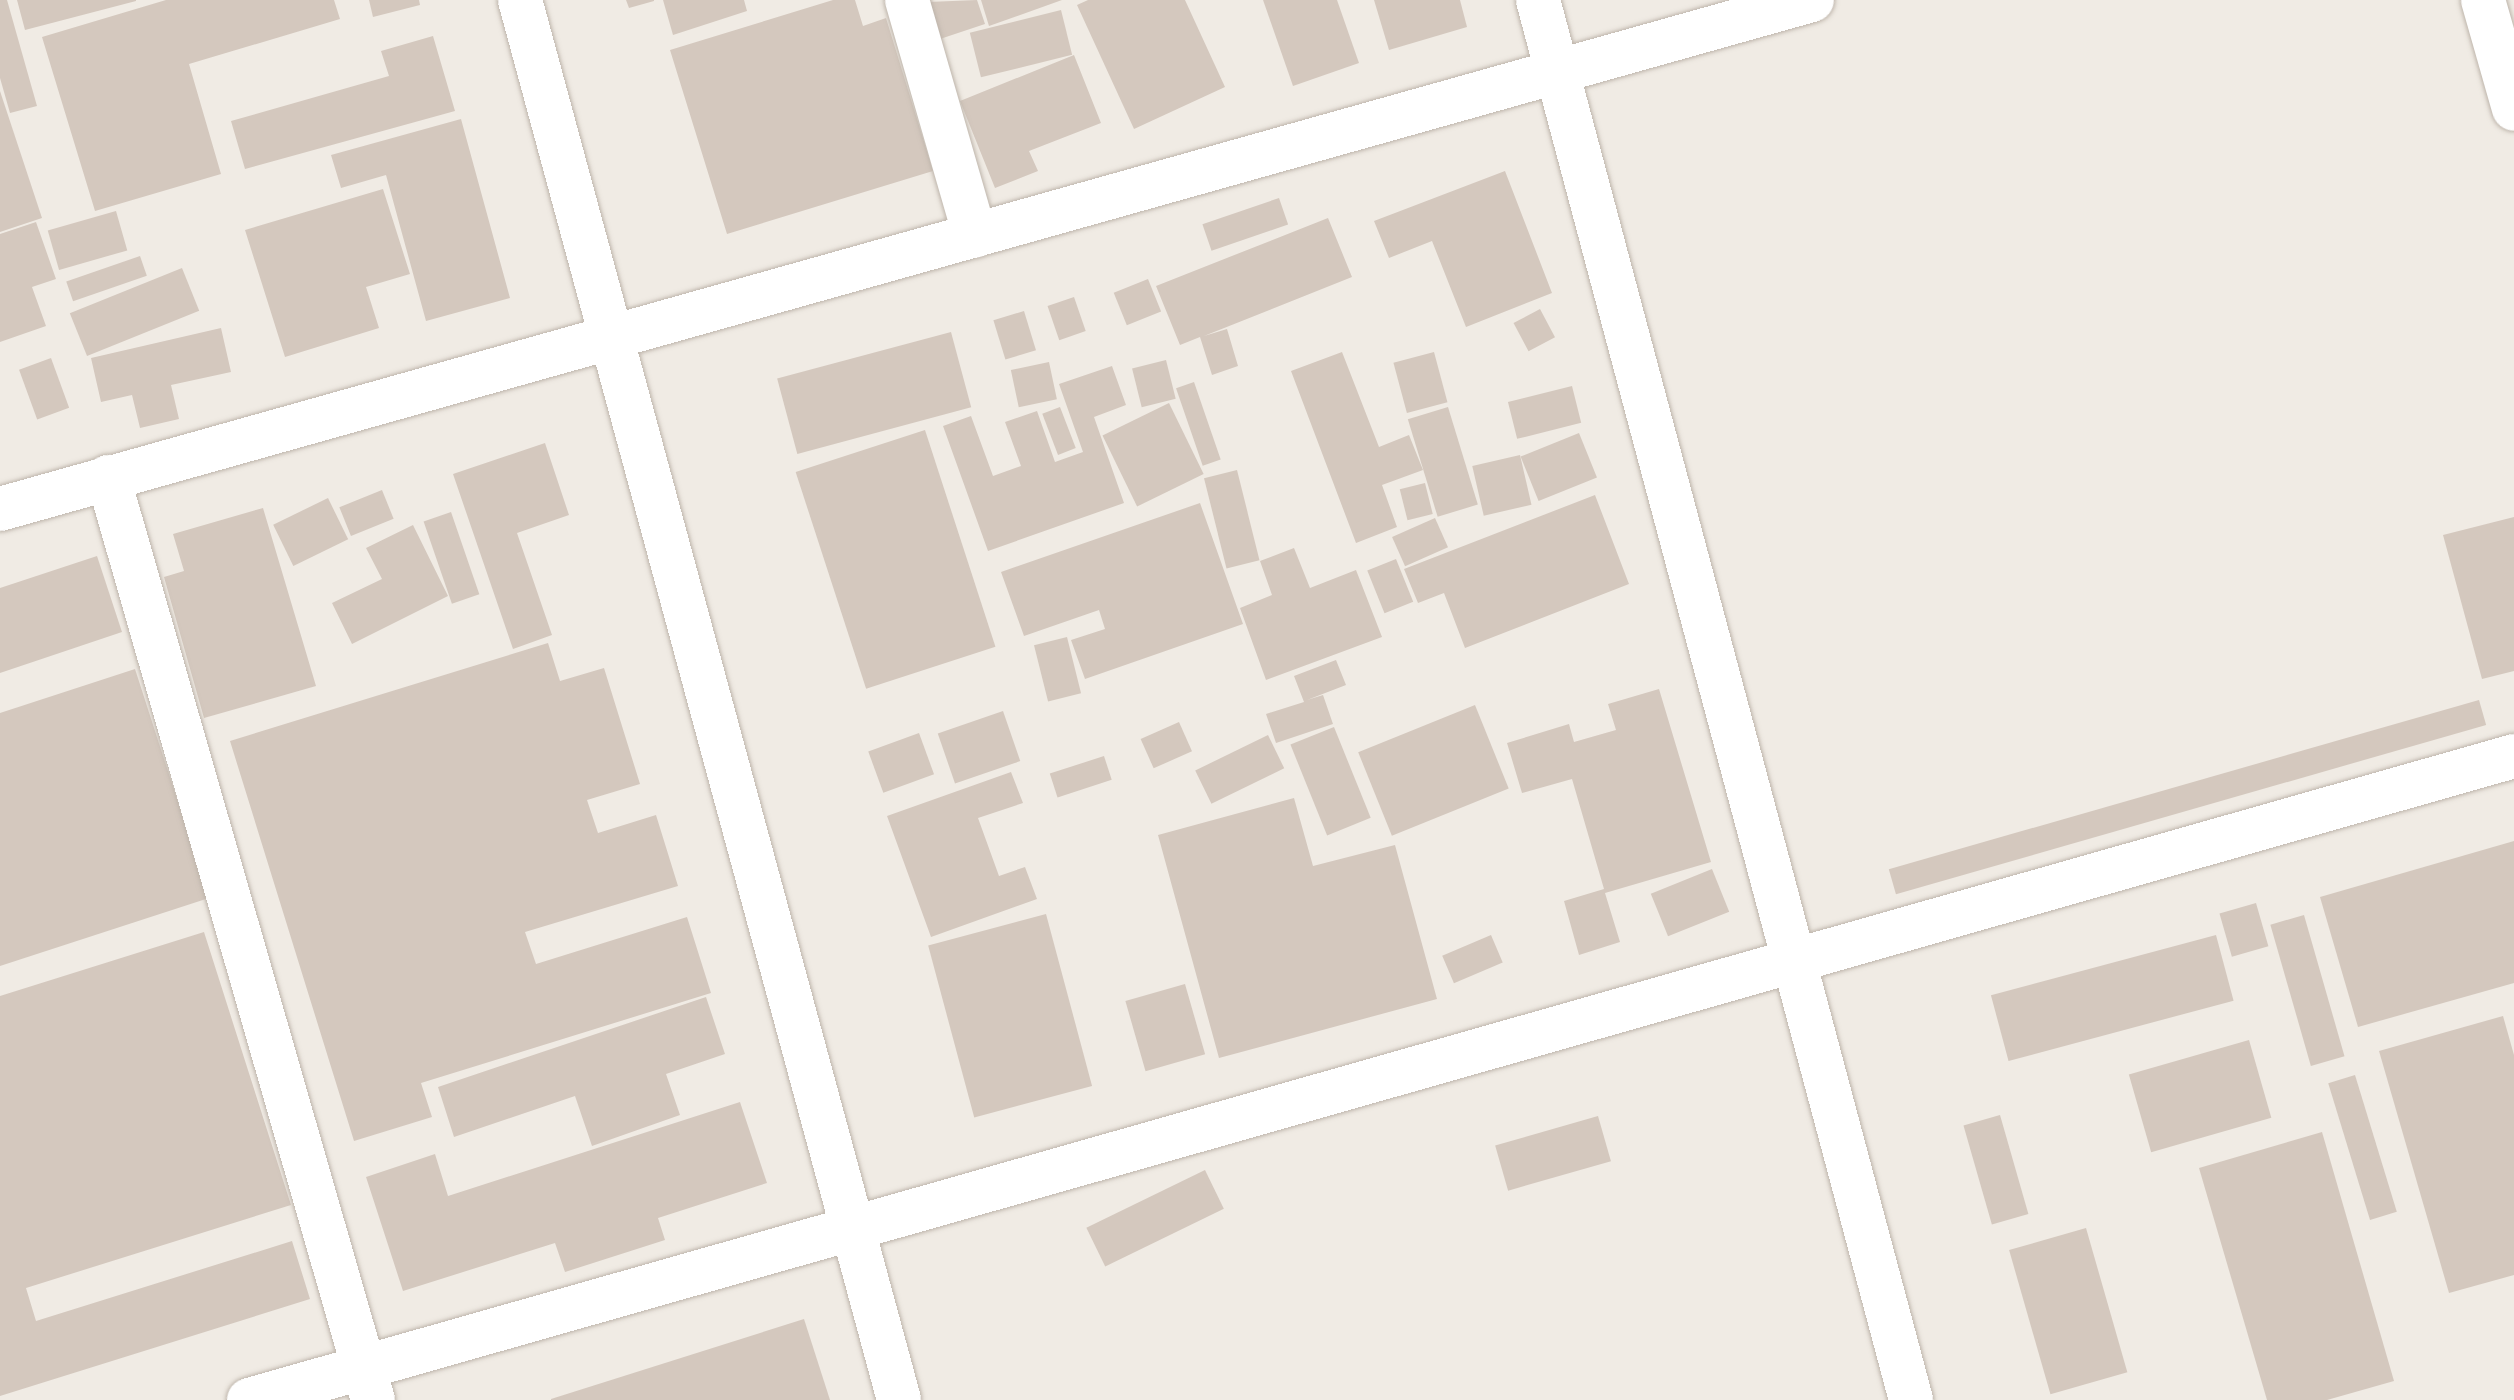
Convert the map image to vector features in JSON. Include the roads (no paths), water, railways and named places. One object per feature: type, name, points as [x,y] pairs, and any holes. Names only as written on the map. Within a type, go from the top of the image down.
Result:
[{"type":"street","points":[[520,0],[899,1400]]},
{"type":"street","points":[[907,0],[975,235]]},
{"type":"street","points":[[1538,0],[1791,961],[1911,1400]]},
{"type":"street","points":[[0,509],[1812,0]]},
{"type":"street","points":[[2483,0],[2514,109]]},
{"type":"street","points":[[108,477],[368,1384]]},
{"type":"street","points":[[249,1400],[368,1384],[853,1228],[2514,756]]}]
